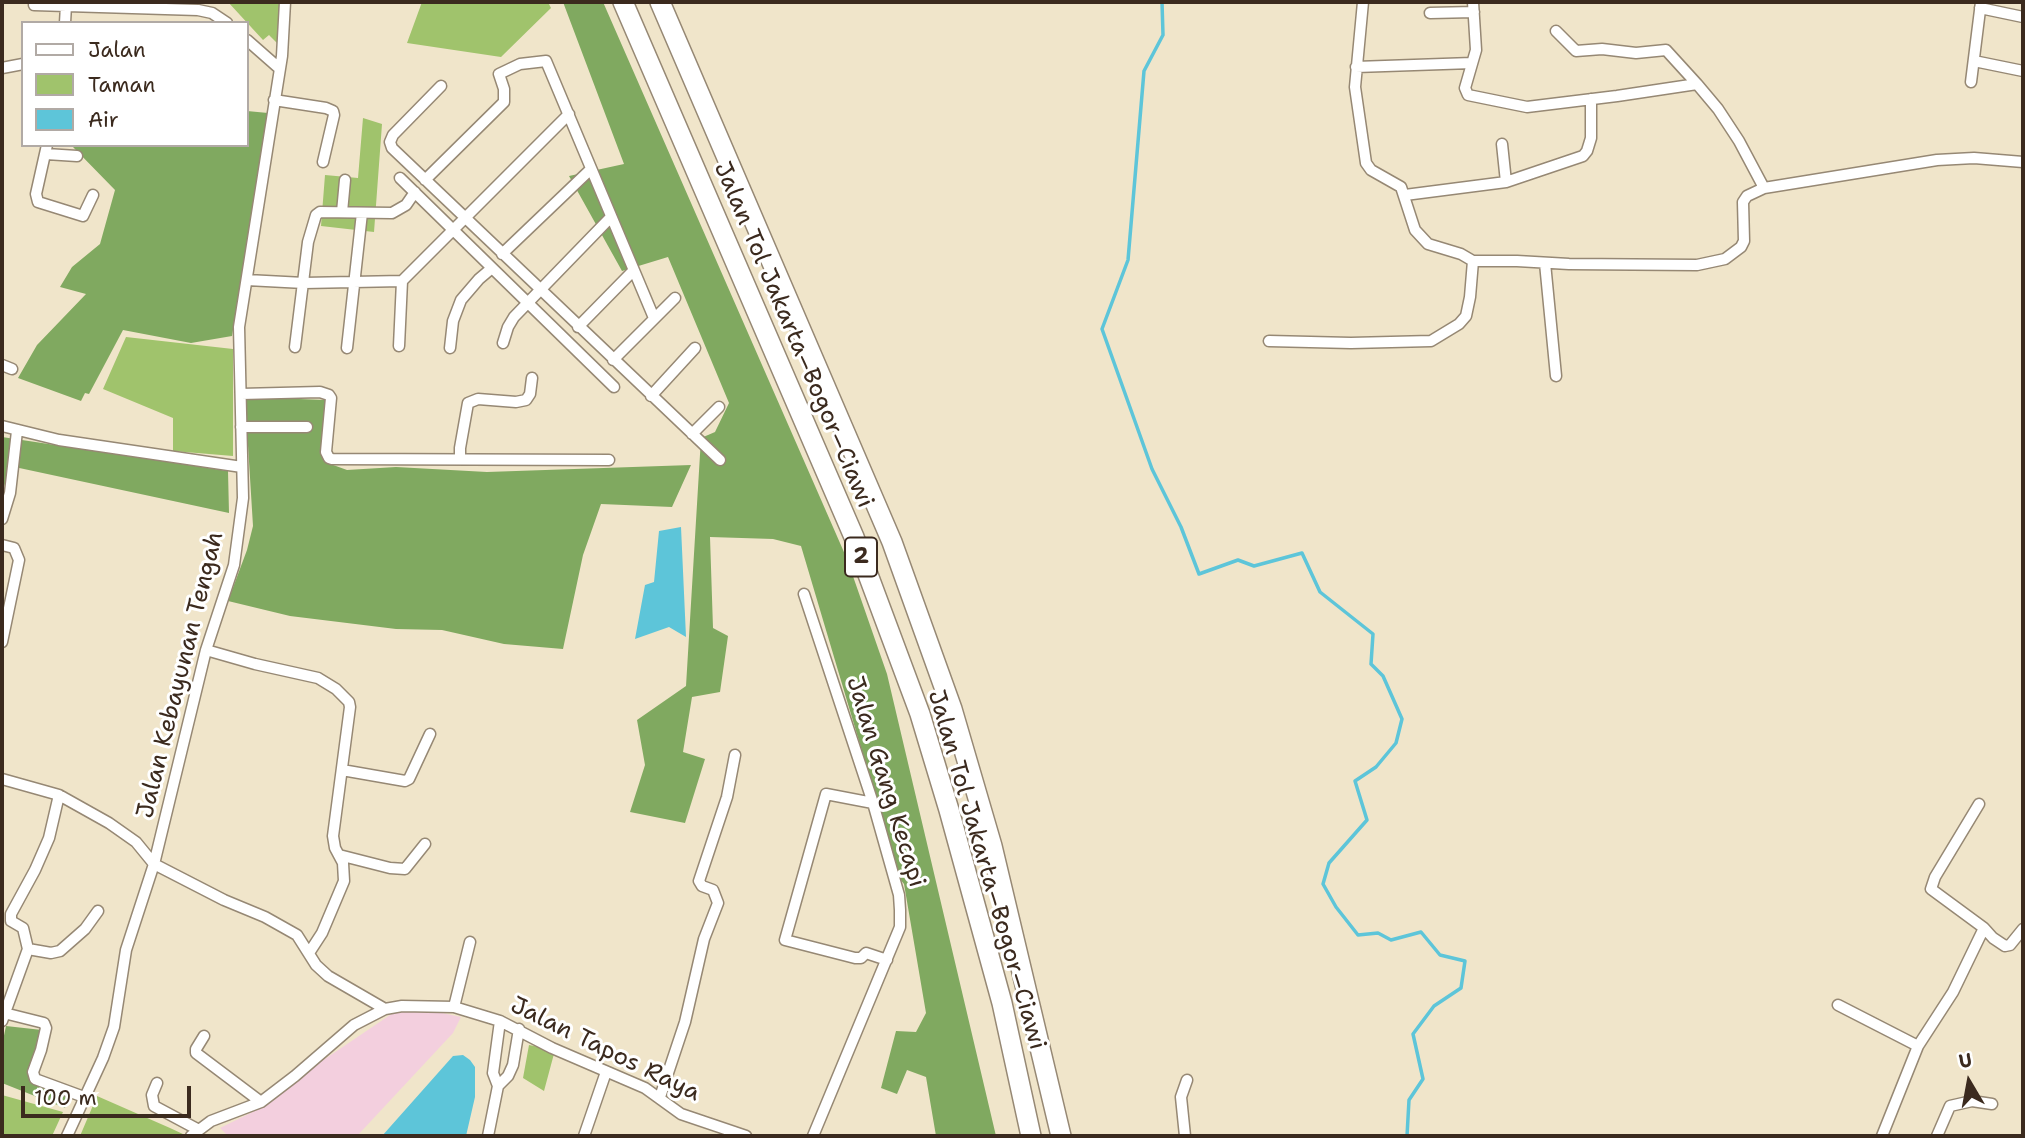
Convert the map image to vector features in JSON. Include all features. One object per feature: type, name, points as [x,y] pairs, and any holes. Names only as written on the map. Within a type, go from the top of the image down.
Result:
[{"type":"highway","name":"Jalan Tol Jakarta–Bogor–Ciawi","points":[[623,2],[854,537],[920,714],[1002,1003],[1031,1136]]},
{"type":"highway","name":"Jalan Tol Jakarta–Bogor–Ciawi","points":[[660,2],[891,542],[951,709],[992,846],[1061,1136]]},
{"type":"street","name":"Jalan Kebayunan Tengah","points":[[67,1136],[103,1058],[114,1027],[126,950],[155,864],[206,650],[234,565],[243,498],[239,327],[274,100],[284,57],[285,2]]},
{"type":"street","points":[[1363,2],[1355,87],[1366,163],[1371,170],[1398,184],[1405,195],[1412,223],[1428,244],[1461,254],[1473,261],[1697,265],[1725,259],[1734,254],[1744,241],[1743,202],[1747,196],[1764,188],[1937,160],[1974,158],[2023,162]]},
{"type":"street","points":[[34,5],[198,10],[212,13],[223,21]]},
{"type":"street","points":[[65,21],[66,5]]},
{"type":"street","points":[[1971,82],[1980,5],[2023,17]]},
{"type":"street","points":[[1430,13],[1473,7],[1476,41],[1465,91],[1470,96],[1524,107],[1697,84]]},
{"type":"street","points":[[1556,31],[1576,51],[1636,53],[1666,50],[1718,109],[1764,188]]},
{"type":"street","points":[[248,41],[280,69]]},
{"type":"street","points":[[425,180],[503,102],[505,98],[499,75],[512,67],[546,61],[654,318]]},
{"type":"street","points":[[1974,61],[2023,71]]},
{"type":"street","points":[[1356,68],[1472,63]]},
{"type":"street","points":[[2,68],[21,64]]},
{"type":"street","points":[[441,86],[393,135],[390,142],[392,148],[720,460]]},
{"type":"street","points":[[1405,195],[1506,182],[1583,156],[1591,138],[1591,99]]},
{"type":"street","points":[[274,100],[333,111],[323,162]]},
{"type":"street","points":[[247,279],[304,283],[401,281],[569,114]]},
{"type":"street","points":[[1502,144],[1506,182]]},
{"type":"street","points":[[77,156],[46,150],[36,194],[38,202],[83,216],[93,195]]},
{"type":"street","points":[[502,254],[591,169]]},
{"type":"street","points":[[400,178],[614,387]]},
{"type":"street","points":[[342,212],[345,180]]},
{"type":"street","points":[[295,347],[308,242],[314,217],[320,212],[383,214],[399,210],[415,192]]},
{"type":"street","points":[[347,348],[362,213]]},
{"type":"street","points":[[503,343],[508,327],[610,218]]},
{"type":"street","points":[[1269,341],[1431,341],[1459,324],[1466,316],[1473,261]]},
{"type":"street","points":[[1545,263],[1556,376]]},
{"type":"street","points":[[450,348],[453,321],[461,300],[492,268]]},
{"type":"street","points":[[578,327],[633,271]]},
{"type":"street","points":[[399,346],[401,281]]},
{"type":"street","points":[[613,360],[675,298]]},
{"type":"street","points":[[651,396],[695,348]]},
{"type":"street","points":[[460,458],[468,403],[478,399],[516,402],[526,400],[530,394],[532,378]]},
{"type":"street","points":[[241,394],[320,392],[329,395],[331,398],[326,446],[329,458],[609,460]]},
{"type":"street","points":[[692,434],[719,407]]},
{"type":"street","points":[[2,426],[59,440],[242,467]]},
{"type":"street","points":[[241,427],[307,427]]},
{"type":"street","points":[[2,519],[10,494],[17,431]]},
{"type":"street","points":[[2,545],[14,548],[19,560],[2,642]]},
{"type":"street","name":"Jalan Gang Kecapi","points":[[804,594],[873,803],[899,895],[900,910],[900,927],[813,1136]]},
{"type":"street","points":[[206,650],[318,678],[345,697],[350,707],[333,835],[335,848],[343,863],[343,887],[322,933],[309,953]]},
{"type":"street","points":[[342,771],[405,781],[409,779],[430,734]]},
{"type":"street","points":[[660,1097],[685,1022],[704,939],[718,903],[713,890],[702,886],[699,881],[727,797],[736,755]]},
{"type":"street","points":[[2,779],[60,795],[136,842],[155,864],[297,935],[316,965],[328,976],[385,1009]]},
{"type":"street","points":[[873,803],[826,794],[785,940],[856,958],[861,958],[866,953],[887,960]]},
{"type":"street","points":[[60,795],[49,838],[11,914],[11,921],[23,928],[28,949],[3,1017],[44,1023],[46,1028],[33,1072],[35,1079],[84,1097]]},
{"type":"street","points":[[1979,804],[1935,877],[1931,889],[2005,946],[2010,945],[2023,929]]},
{"type":"street","points":[[339,855],[390,868],[405,869],[425,844]]},
{"type":"street","points":[[28,949],[51,953],[60,951],[85,929],[98,911]]},
{"type":"street","points":[[1882,1136],[1918,1046],[1953,992],[1984,928]]},
{"type":"street","points":[[454,1007],[470,942]]},
{"type":"street","points":[[1838,1005],[1918,1046]]},
{"type":"street","name":"Jalan Tapos Raya","points":[[194,1133],[211,1121],[261,1102],[354,1025],[385,1009],[402,1006],[454,1007],[500,1021],[552,1048],[645,1088],[681,1114],[746,1136]]},
{"type":"street","points":[[488,1136],[498,1086],[493,1073],[500,1021]]},
{"type":"street","points":[[498,1086],[508,1076],[513,1065],[519,1029]]},
{"type":"street","points":[[204,1036],[196,1053],[261,1102]]},
{"type":"street","points":[[584,1136],[606,1072]]},
{"type":"street","points":[[1185,1136],[1181,1097],[1187,1080]]},
{"type":"street","points":[[157,1083],[152,1095],[154,1107],[194,1133]]},
{"type":"street","points":[[1937,1136],[1950,1106],[1972,1101],[1992,1104]]},
{"type":"shaded area","points":[[399,1009],[433,1011],[461,1017],[453,1033],[357,1136],[228,1136],[220,1128],[269,1104],[313,1067]]},
{"type":"green space","points":[[228,2],[281,2],[279,45],[269,35],[263,40]]},
{"type":"green space","points":[[422,2],[548,2],[551,8],[501,57],[407,43]]},
{"type":"green space","points":[[563,2],[603,2],[847,559],[887,674],[996,1136],[936,1136],[926,1077],[907,1070],[897,1094],[881,1088],[896,1031],[916,1032],[926,1013],[904,884],[900,879],[801,546],[773,539],[710,537],[713,628],[728,636],[720,692],[692,697],[683,752],[705,759],[685,823],[630,812],[645,765],[637,720],[686,686],[701,438],[715,432],[729,403],[668,257],[622,271],[569,176],[624,164]]},
{"type":"green space","points":[[248,111],[268,113],[232,336],[191,343],[123,330],[89,394],[85,393],[81,401],[18,378],[37,345],[86,294],[60,287],[72,267],[100,244],[115,190],[73,147],[248,147]]},
{"type":"green space","points":[[363,118],[382,124],[374,232],[321,226],[325,175],[358,178]]},
{"type":"green space","points":[[126,337],[233,349],[233,456],[173,451],[173,418],[103,389]]},
{"type":"green space","points":[[245,397],[326,400],[325,462],[347,470],[396,467],[487,472],[691,465],[672,507],[601,504],[583,555],[563,649],[504,644],[442,630],[396,629],[290,616],[228,601],[253,526]]},
{"type":"green space","points":[[2,437],[228,471],[229,513],[10,466],[2,494]]},
{"type":"green space","points":[[6,1026],[42,1030],[29,1081],[69,1096],[65,1108],[2,1083],[2,1045]]},
{"type":"green space","points":[[529,1045],[555,1050],[544,1091],[523,1078]]},
{"type":"green space","points":[[2,1095],[63,1112],[52,1136],[2,1136]]},
{"type":"green space","points":[[97,1096],[170,1128],[185,1135],[80,1136]]},
{"type":"water","points":[[681,527],[686,637],[669,627],[635,639],[645,585],[654,582],[659,531]]},
{"type":"water","points":[[463,1055],[475,1067],[475,1097],[466,1136],[382,1136],[453,1056]]},
{"type":"waterway","points":[[1162,2],[1163,35],[1144,71],[1128,260],[1102,329],[1152,469],[1181,527],[1199,574],[1238,560],[1254,566],[1302,553],[1320,592],[1373,634],[1371,664],[1383,676],[1402,719],[1396,743],[1376,767],[1355,781],[1367,820],[1329,863],[1323,884],[1336,907],[1358,935],[1378,933],[1391,940],[1421,932],[1440,955],[1465,961],[1461,988],[1434,1006],[1413,1034],[1423,1079],[1409,1100],[1407,1136]]}]
